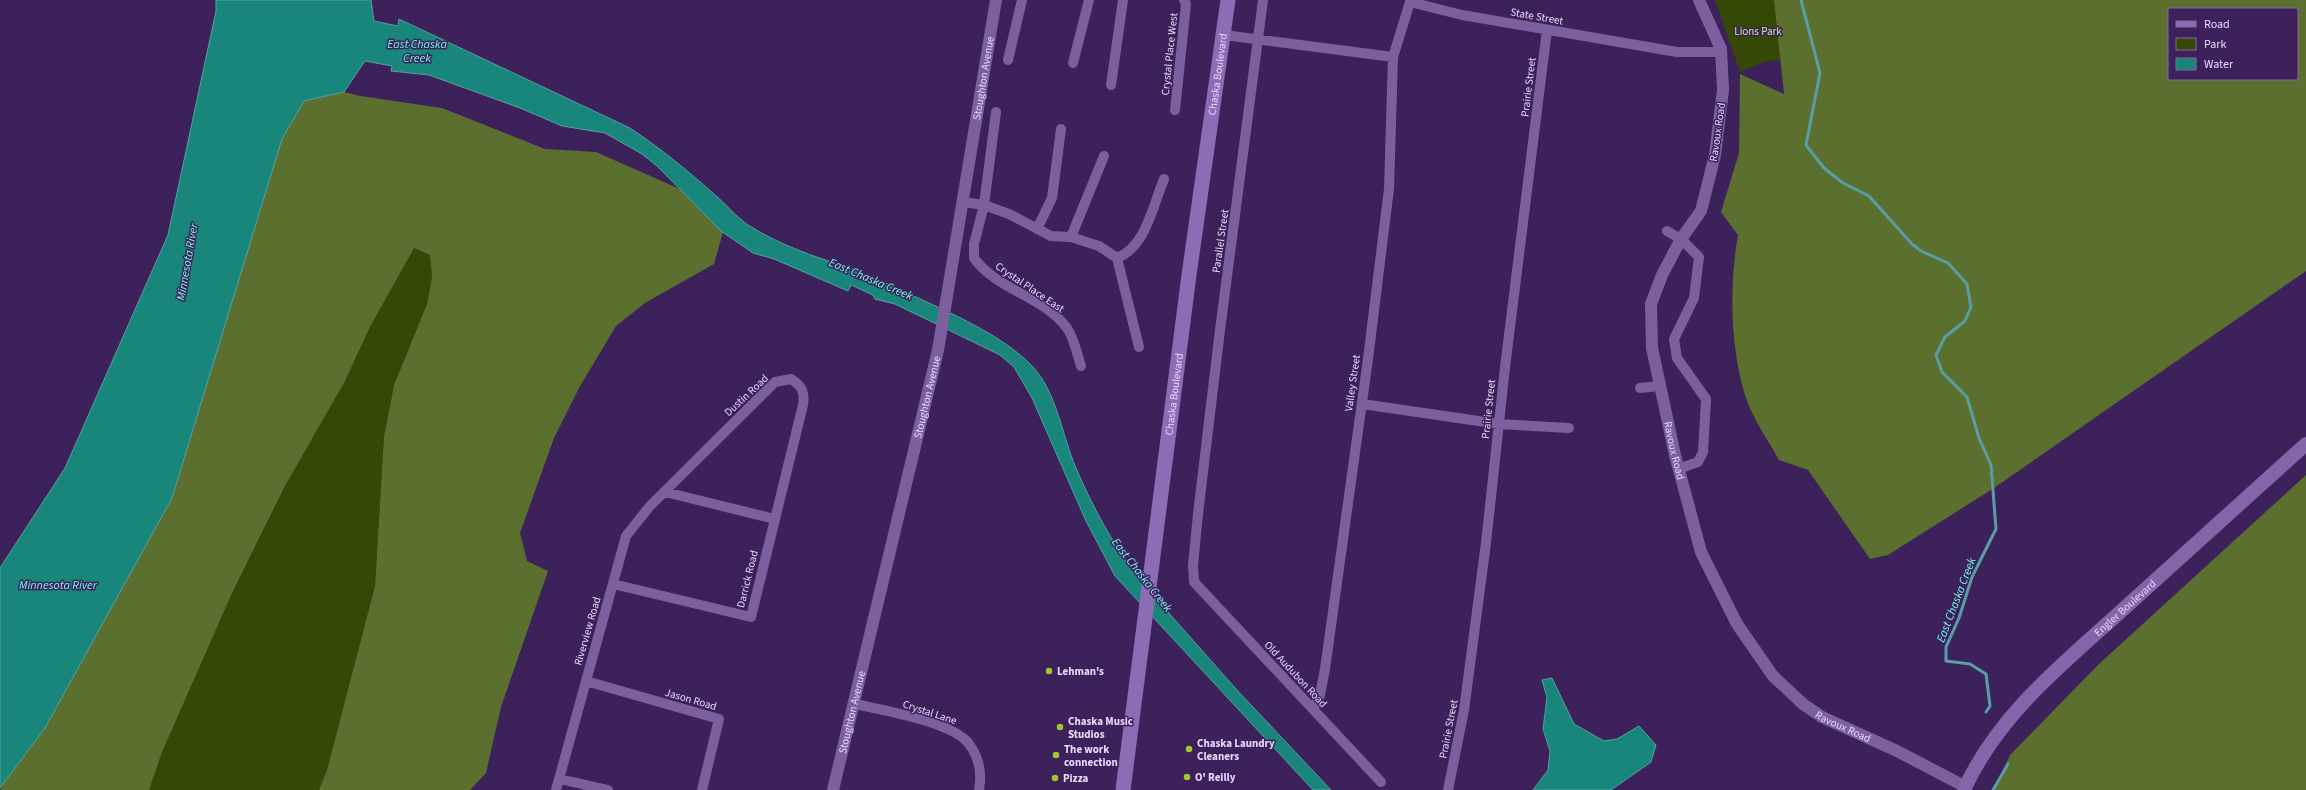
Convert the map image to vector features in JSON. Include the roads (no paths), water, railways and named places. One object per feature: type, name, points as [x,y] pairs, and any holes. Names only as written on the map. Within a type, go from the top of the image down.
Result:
[{"type":"main road","name":"Chaska Boulevard","points":[[1123,790],[1189,275],[1228,0]]},
{"type":"main road","name":"Engler Boulevard","points":[[1965,788],[1974,768],[1996,733],[2043,682],[2306,444]]},
{"type":"street","name":"Stoughton Avenue","points":[[833,790],[855,704],[938,350],[996,0]]},
{"type":"street","points":[[1008,60],[1022,0]]},
{"type":"street","points":[[1073,63],[1089,0]]},
{"type":"street","points":[[1112,85],[1123,0]]},
{"type":"street","name":"Crystal Place West","points":[[1175,110],[1184,19],[1184,0]]},
{"type":"street","name":"Parallel Street","points":[[1194,582],[1193,565],[1202,486],[1263,0]]},
{"type":"street","name":"Ravoux Road","points":[[1699,0],[1722,52],[1723,90],[1715,156],[1701,211],[1681,239],[1662,275],[1651,304],[1652,348],[1678,469],[1700,552],[1737,624],[1773,676],[1803,704],[1822,718],[1897,751],[1965,788]]},
{"type":"street","name":"State Street","points":[[1394,57],[1410,2],[1462,15],[1678,52],[1722,52]]},
{"type":"street","name":"Prairie Street","points":[[1448,790],[1465,703],[1486,543],[1547,30]]},
{"type":"street","points":[[1224,34],[1394,57]]},
{"type":"street","name":"Valley Street","points":[[1313,709],[1320,695],[1325,669],[1362,404],[1389,189],[1394,57]]},
{"type":"street","name":"Crystal Place East","points":[[996,112],[984,205],[974,244],[974,258],[992,277],[1046,309],[1068,329],[1081,366]]},
{"type":"street","points":[[1037,228],[1052,198],[1061,129]]},
{"type":"street","points":[[1071,237],[1104,156]]},
{"type":"street","points":[[1116,258],[1126,254],[1134,246],[1147,221],[1164,179]]},
{"type":"street","points":[[962,202],[984,205],[1009,214],[1051,236],[1071,237],[1099,246],[1116,258],[1139,347]]},
{"type":"street","points":[[1666,232],[1681,239],[1699,257],[1694,298],[1674,339],[1677,358],[1706,399],[1703,452],[1698,462],[1678,469]]},
{"type":"street","name":"Dustin Road","points":[[665,492],[775,382],[791,379],[799,385],[805,395],[787,475],[775,519]]},
{"type":"street","points":[[1640,388],[1660,386]]},
{"type":"street","points":[[1362,404],[1499,424],[1569,428]]},
{"type":"street","points":[[665,492],[775,519]]},
{"type":"street","name":"Riverview Road","points":[[556,790],[626,536],[650,506],[665,492]]},
{"type":"street","name":"Darrick Road","points":[[613,584],[750,617],[775,519]]},
{"type":"street","name":"Old Audubon Road","points":[[1194,582],[1381,782]]},
{"type":"street","name":"Jason Road","points":[[586,681],[719,719],[702,790]]},
{"type":"street","name":"Crystal Lane","points":[[855,704],[918,719],[956,733],[969,743],[978,759],[981,779],[979,790]]},
{"type":"street","points":[[560,779],[608,790]]},
{"type":"water","name":"Minnesota River","points":[[216,0],[371,0],[374,21],[398,26],[399,19],[630,128],[694,176],[743,221],[761,233],[787,246],[858,270],[857,273],[876,282],[882,281],[940,308],[1000,340],[1032,366],[1047,388],[1053,401],[1076,468],[1089,496],[1111,538],[1137,577],[1236,689],[1331,790],[1313,790],[1115,576],[1086,521],[1032,398],[1014,367],[1000,355],[895,304],[875,299],[873,295],[851,285],[848,291],[774,259],[753,253],[721,231],[657,166],[642,154],[605,133],[562,126],[520,108],[429,75],[391,71],[392,66],[365,61],[344,92],[304,101],[282,139],[172,498],[45,728],[0,788],[0,568],[65,468],[168,235],[216,11]]},
{"type":"water","points":[[1552,678],[1574,724],[1604,741],[1617,739],[1639,726],[1656,745],[1651,762],[1611,790],[1533,790],[1548,770],[1550,751],[1543,729],[1547,697],[1542,680]]},
{"type":"waterway","name":"East Chaska Creek","points":[[1801,0],[1820,73],[1806,145],[1824,168],[1843,183],[1869,196],[1912,244],[1921,251],[1948,263],[1967,284],[1971,307],[1965,321],[1945,337],[1936,355],[1942,372],[1967,397],[1979,438],[1991,465],[1996,529],[1972,577],[1959,618],[1946,647],[1946,661],[1970,664],[1986,674],[1990,706],[1986,712]]},
{"type":"waterway","name":"East Chaska Creek","points":[[1993,790],[2008,764]]},
{"type":"place","name":"Lehman's","points":[[1049,671]]},
{"type":"place","name":"Chaska Music Studios","points":[[1060,727]]},
{"type":"place","name":"Chaska Laundry Cleaners","points":[[1189,749]]},
{"type":"place","name":"The work connection","points":[[1056,755]]},
{"type":"place","name":"O' Reilly","points":[[1187,777]]},
{"type":"place","name":"Pizza","points":[[1055,778]]},
{"type":"park label","name":"Lions Park","points":[[1758,31]]}]
